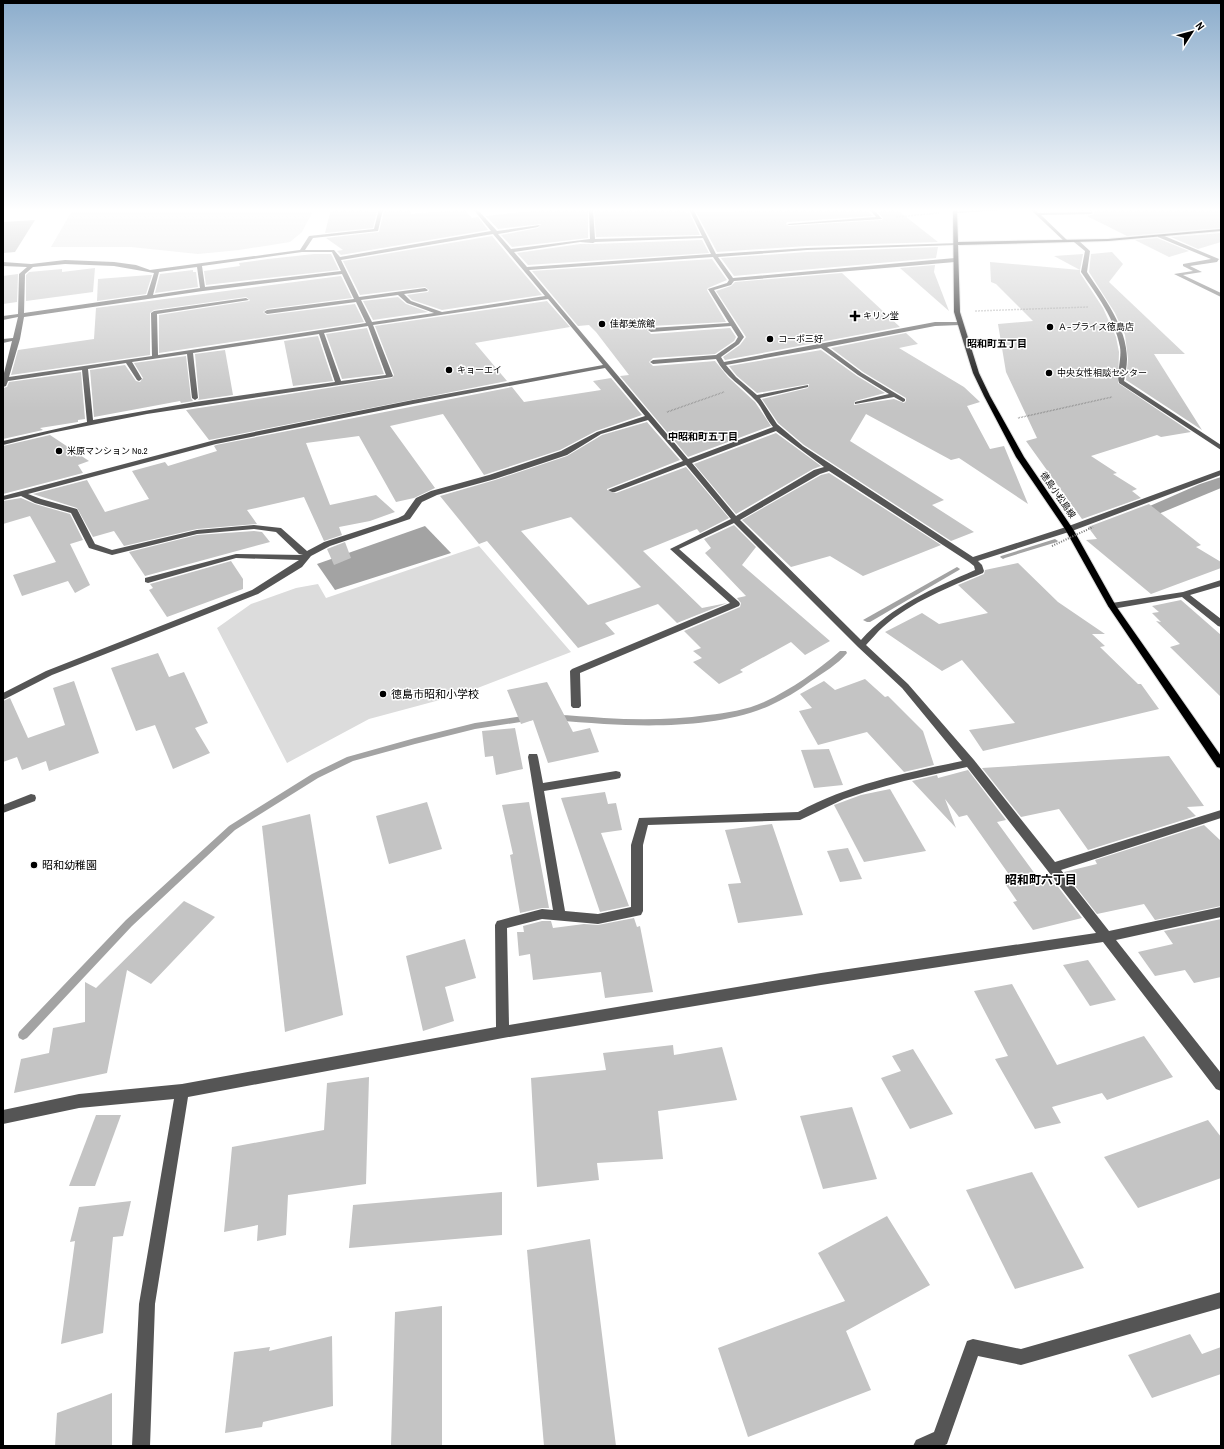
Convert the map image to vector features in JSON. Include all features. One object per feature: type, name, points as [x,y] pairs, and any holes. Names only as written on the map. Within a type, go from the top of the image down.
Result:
[{"type":"main road","name":"徳島小松島線","points":[[956,277],[957,312],[960,323],[976,373],[1001,423],[1020,457],[1069,529],[1112,606],[1221,764]]},
{"type":"street","points":[[3,387],[21,316],[22,277]]},
{"type":"street","points":[[150,296],[155,277]]},
{"type":"street","points":[[201,277],[203,289]]},
{"type":"street","points":[[3,318],[150,296],[306,277]]},
{"type":"street","points":[[3,443],[90,422],[167,408],[390,376],[370,325],[346,277]]},
{"type":"street","points":[[532,277],[736,519],[860,645],[905,686],[970,763],[1221,1084]]},
{"type":"street","points":[[730,277],[732,280]]},
{"type":"street","points":[[720,360],[741,337],[711,289],[729,284],[732,280],[770,277]]},
{"type":"street","points":[[1087,277],[1107,306],[1121,336],[1124,369],[1121,374],[1121,382],[1221,448]]},
{"type":"street","points":[[1183,277],[1221,295]]},
{"type":"street","points":[[267,312],[425,290]]},
{"type":"street","points":[[399,293],[409,302],[442,314]]},
{"type":"street","points":[[5,380],[549,297]]},
{"type":"street","points":[[155,358],[154,313],[246,300]]},
{"type":"street","points":[[653,362],[720,360],[822,346],[935,324],[960,323]]},
{"type":"street","points":[[651,330],[733,324]]},
{"type":"street","points":[[321,332],[338,383]]},
{"type":"street","points":[[3,341],[16,339]]},
{"type":"street","points":[[822,346],[860,374],[903,400]]},
{"type":"street","points":[[190,352],[195,398]]},
{"type":"street","points":[[720,360],[723,368],[755,397],[768,412],[776,428],[830,468],[923,527],[978,565],[980,571],[956,581],[897,613],[881,624],[860,645]]},
{"type":"street","points":[[128,362],[140,379]]},
{"type":"street","points":[[3,498],[215,442],[412,402],[607,366]]},
{"type":"street","points":[[85,367],[90,422]]},
{"type":"street","points":[[755,397],[806,386]]},
{"type":"street","points":[[857,403],[894,395]]},
{"type":"street","points":[[3,697],[49,673],[255,592],[299,565],[306,556],[334,541],[407,517],[419,500],[434,493],[564,453],[599,433],[650,417]]},
{"type":"street","points":[[612,490],[776,428]]},
{"type":"street","points":[[576,706],[576,671],[736,604],[674,549],[736,519],[818,472],[830,468]]},
{"type":"street","points":[[972,560],[1069,529],[1221,472]]},
{"type":"street","points":[[7,490],[23,493],[38,501],[74,511],[92,546],[112,553],[196,532],[254,527],[278,530],[306,556]]},
{"type":"street","points":[[148,580],[236,556],[306,556]]},
{"type":"street","points":[[1112,606],[1184,594],[1221,583]]},
{"type":"street","points":[[1184,594],[1221,624]]},
{"type":"street","points":[[532,757],[560,916]]},
{"type":"street","points":[[503,1032],[501,925],[542,914],[598,919],[637,911],[637,845],[643,821],[800,816],[821,803],[866,786],[970,763]]},
{"type":"street","points":[[538,788],[616,775]]},
{"type":"street","points":[[3,809],[31,798]]},
{"type":"street","points":[[1052,868],[1221,814]]},
{"type":"street","points":[[3,1117],[79,1101],[182,1091],[503,1032],[821,979],[1105,937],[1221,912]]},
{"type":"street","points":[[141,1446],[147,1304],[182,1091]]},
{"type":"street","points":[[922,1446],[941,1438],[973,1347],[1021,1357],[1221,1300]]},
{"type":"path","points":[[957,312],[1107,306]]},
{"type":"path","points":[[650,417],[742,386]]},
{"type":"path","points":[[1001,423],[1136,392]]},
{"type":"path","points":[[1052,546],[1093,526]]},
{"type":"shaded area","points":[[1221,477],[1221,488],[1098,539],[1095,530],[1200,484]]},
{"type":"shaded area","points":[[425,526],[451,553],[335,590],[317,564]]},
{"type":"shaded area","points":[[479,546],[571,652],[462,694],[369,719],[287,763],[217,628],[251,604],[296,588],[318,584],[326,598]]},
{"type":"building","points":[[3,277],[18,277],[17,302],[3,304]]},
{"type":"building","points":[[26,277],[94,277],[93,292],[26,301]]},
{"type":"building","points":[[151,277],[146,294],[97,301],[98,279]]},
{"type":"building","points":[[159,277],[197,277],[198,287],[155,293]]},
{"type":"building","points":[[205,277],[280,277],[206,285]]},
{"type":"building","points":[[341,277],[352,298],[267,309],[263,312],[267,315],[355,304],[364,322],[159,353],[159,315],[250,300],[246,297],[154,310],[150,313],[150,355],[11,375],[18,350],[94,339],[96,308]]},
{"type":"building","points":[[351,277],[526,277],[542,295],[442,310],[412,300],[407,295],[428,292],[429,290],[425,287],[360,295]]},
{"type":"building","points":[[537,277],[725,277],[727,280],[708,288],[707,290],[726,322],[651,326],[647,330],[651,334],[730,328],[736,337],[734,341],[715,354],[653,358],[649,362],[653,366],[715,361],[728,377],[755,402],[771,426],[688,457],[620,376],[629,375],[596,332],[589,325],[578,326]]},
{"type":"building","points":[[799,277],[846,277],[900,327],[725,360],[723,357],[740,345],[746,337],[716,291],[731,286],[735,282]]},
{"type":"building","points":[[910,277],[936,277],[949,311]]},
{"type":"building","points":[[991,277],[1082,277],[1103,308],[1116,337],[1119,352],[1118,383],[1191,432],[1161,437],[1157,435],[1091,456],[1117,473],[1113,474],[1137,489],[1132,491],[1141,498],[1082,519],[1026,441],[1037,438],[1006,372],[998,324],[1033,321],[996,284],[991,282]]},
{"type":"building","points":[[1092,277],[1113,277],[1109,282],[1185,354],[1154,354],[1202,430],[1126,380],[1128,359],[1125,335],[1115,313]]},
{"type":"building","points":[[398,297],[406,304],[428,312],[373,320],[363,301]]},
{"type":"building","points":[[547,301],[570,327],[475,343],[507,381],[209,440],[186,410],[392,378],[394,375],[375,326]]},
{"type":"building","points":[[367,328],[384,374],[342,379],[326,334]]},
{"type":"building","points":[[906,333],[918,344],[899,348],[964,387],[980,402],[967,406],[990,449],[1004,446],[1028,504],[959,458],[951,460],[866,414],[850,441],[944,500],[932,505],[974,532],[951,541],[804,445],[778,423],[762,399],[808,388],[809,384],[757,393],[737,376],[729,366],[821,350],[857,376],[885,393],[855,401],[854,405],[894,399],[904,403],[906,398],[863,372],[831,348]]},
{"type":"building","points":[[318,336],[333,381],[293,386],[284,341]]},
{"type":"building","points":[[225,350],[233,395],[198,400],[195,354]]},
{"type":"building","points":[[186,356],[191,398],[193,401],[181,403],[180,401],[94,417],[90,370],[125,365],[136,381],[140,382],[143,378],[134,363]]},
{"type":"building","points":[[81,372],[85,419],[78,420],[78,422],[40,428],[43,430],[3,439],[3,388],[7,387],[9,382]]},
{"type":"building","points":[[611,378],[642,415],[596,431],[560,450],[484,475],[443,414],[390,426],[435,488],[414,498],[396,502],[359,436],[306,443],[330,505],[376,495],[395,512],[370,521],[339,527],[342,535],[324,541],[304,497],[247,510],[257,524],[197,529],[124,546],[114,531],[93,537],[77,508],[33,494],[87,480],[105,512],[149,499],[132,471],[165,462],[168,466],[217,451],[214,446],[216,445],[512,387],[524,402],[601,390],[593,381]]},
{"type":"building","points":[[647,422],[680,460],[607,490],[616,493],[686,467],[729,518],[700,533],[697,529],[643,551],[702,608],[727,603],[677,623],[658,604],[605,623],[615,634],[578,648],[487,541],[479,544],[440,496],[495,480],[567,456],[602,435]],"holes":[[[571,517],[641,587],[588,605],[521,531]]]},
{"type":"building","points":[[776,433],[821,466],[813,469],[736,514],[694,464]]},
{"type":"building","points":[[50,435],[89,461],[78,465],[83,473],[3,494],[3,446]]},
{"type":"building","points":[[829,473],[941,545],[863,576],[830,556],[791,567],[742,520],[821,475]]},
{"type":"building","points":[[21,498],[35,504],[70,514],[83,540],[70,544],[90,585],[75,593],[68,581],[22,596],[13,575],[56,562],[30,516],[3,524],[3,501]]},
{"type":"building","points":[[1149,504],[1201,545],[1196,547],[1221,562],[1221,568],[1151,594],[1086,540],[1097,539],[1088,527]]},
{"type":"building","points":[[734,525],[756,547],[742,565],[830,641],[805,655],[791,642],[740,670],[743,672],[719,684],[693,662],[702,658],[693,651],[701,648],[684,631],[740,607],[741,603],[737,598],[746,596],[705,553],[711,548],[704,539]]},
{"type":"building","points":[[254,531],[262,532],[270,542],[145,576],[129,552],[197,535]]},
{"type":"building","points":[[345,542],[351,558],[334,565],[327,549]]},
{"type":"building","points":[[231,561],[243,579],[243,589],[167,617],[149,590],[153,588],[150,584]]},
{"type":"building","points":[[1018,563],[1058,602],[1105,634],[1092,634],[1105,646],[1100,647],[1138,684],[1141,684],[1159,709],[983,751],[969,730],[1015,723],[962,660],[942,671],[885,632],[922,613],[939,624],[988,613],[958,585],[984,574],[985,570]]},
{"type":"building","points":[[1181,600],[1221,635],[1221,697],[1170,647],[1180,644],[1156,621],[1161,622],[1152,613],[1159,612],[1152,606]]},
{"type":"building","points":[[158,653],[169,677],[184,672],[208,723],[195,728],[210,753],[173,769],[155,725],[136,731],[111,668]]},
{"type":"building","points":[[865,679],[885,697],[888,696],[923,731],[934,765],[904,772],[867,732],[818,745],[799,711],[812,708],[800,694],[824,681],[835,690]]},
{"type":"building","points":[[74,681],[99,753],[49,771],[46,761],[22,770],[17,757],[3,762],[3,701],[10,698],[28,738],[65,725],[53,688]]},
{"type":"building","points":[[547,682],[573,732],[590,728],[599,752],[548,763],[533,720],[521,724],[507,690]]},
{"type":"building","points":[[515,728],[523,769],[496,775],[493,756],[485,757],[482,731]]},
{"type":"building","points":[[829,749],[843,785],[814,788],[801,750]]},
{"type":"building","points":[[1169,756],[1204,806],[1187,807],[1196,816],[1088,850],[1059,809],[1021,817],[982,768]]},
{"type":"building","points":[[968,770],[1006,820],[997,822],[1038,878],[1049,875],[1082,918],[1033,930],[1013,902],[1017,901],[1006,885],[1015,883],[967,815],[959,817],[945,799],[956,828],[912,781],[937,775],[938,778]]},
{"type":"building","points":[[890,789],[926,851],[864,862],[834,805],[861,795]]},
{"type":"building","points":[[605,792],[608,804],[616,803],[622,830],[601,833],[629,906],[600,912],[561,798]]},
{"type":"building","points":[[427,802],[442,849],[389,864],[376,816]]},
{"type":"building","points":[[529,802],[549,908],[520,913],[510,855],[513,854],[502,805]]},
{"type":"building","points":[[310,814],[343,1015],[285,1032],[262,826]]},
{"type":"building","points":[[772,824],[803,915],[738,923],[728,884],[741,883],[725,830]]},
{"type":"building","points":[[1204,825],[1221,841],[1221,906],[1155,920],[1144,904],[1097,914],[1064,872],[1097,864],[1095,860]]},
{"type":"building","points":[[848,848],[862,879],[840,882],[827,851]]},
{"type":"building","points":[[184,901],[215,917],[151,984],[127,970],[107,1073],[14,1093],[21,1059],[49,1053],[53,1028],[85,1022],[85,982],[96,988]]},
{"type":"building","points":[[634,918],[637,927],[640,926],[653,992],[605,998],[601,972],[533,980],[530,954],[519,956],[517,932],[524,932],[523,926],[542,921],[551,921],[553,928],[584,924],[598,925]]},
{"type":"building","points":[[1221,919],[1221,977],[1194,983],[1185,970],[1155,976],[1138,952],[1173,944],[1164,931]]},
{"type":"building","points":[[465,939],[476,978],[445,987],[454,1021],[423,1031],[406,956]]},
{"type":"building","points":[[1088,960],[1116,1000],[1090,1006],[1063,965]]},
{"type":"building","points":[[1012,984],[1057,1065],[1144,1036],[1173,1077],[1107,1100],[1102,1093],[1052,1107],[1061,1123],[1035,1129],[995,1059],[1008,1056],[974,991]]},
{"type":"building","points":[[673,1045],[674,1055],[722,1047],[737,1100],[658,1111],[663,1159],[597,1163],[599,1180],[537,1187],[531,1078],[606,1070],[603,1053]]},
{"type":"building","points":[[913,1049],[953,1114],[910,1129],[881,1078],[901,1071],[892,1056]]},
{"type":"building","points":[[369,1077],[366,1184],[288,1195],[286,1235],[257,1241],[258,1225],[224,1232],[232,1147],[324,1130],[327,1083]]},
{"type":"building","points":[[852,1107],[877,1179],[823,1189],[800,1116]]},
{"type":"building","points":[[96,1115],[121,1115],[95,1186],[69,1186]]},
{"type":"building","points":[[1208,1120],[1221,1137],[1221,1178],[1138,1208],[1104,1157]]},
{"type":"building","points":[[1032,1172],[1084,1268],[1015,1289],[966,1190]]},
{"type":"building","points":[[502,1192],[502,1235],[349,1248],[353,1205]]},
{"type":"building","points":[[131,1201],[123,1236],[113,1237],[103,1333],[61,1344],[75,1241],[70,1242],[79,1207]]},
{"type":"building","points":[[887,1216],[930,1285],[846,1331],[871,1390],[748,1437],[718,1348],[845,1301],[818,1253]]},
{"type":"building","points":[[590,1239],[616,1446],[544,1446],[527,1250]]},
{"type":"building","points":[[442,1306],[442,1446],[391,1446],[395,1312]]},
{"type":"building","points":[[1190,1334],[1202,1354],[1221,1347],[1221,1374],[1152,1398],[1128,1355]]},
{"type":"building","points":[[332,1336],[333,1406],[263,1422],[262,1427],[225,1433],[234,1352],[270,1347],[269,1351]]},
{"type":"building","points":[[112,1393],[112,1446],[55,1446],[57,1413]]},
{"type":"waterway","points":[[1003,557],[1055,541]]},
{"type":"waterway","points":[[867,620],[957,569]]},
{"type":"waterway","points":[[555,718],[660,722],[735,714],[753,709],[778,699],[801,685],[843,653]]},
{"type":"waterway","points":[[23,1035],[129,923],[232,828],[315,776],[350,759],[415,741],[475,726],[530,718]]},
{"type":"place","name":"キリン堂","points":[[855,316]]},
{"type":"place","name":"佳都美旅館","points":[[602,324]]},
{"type":"place","name":"Ａ−プライス徳島店","points":[[1050,327]]},
{"type":"place","name":"コーポ三好","points":[[770,339]]},
{"type":"place","name":"キョーエイ","points":[[449,370]]},
{"type":"place","name":"中央女性相談センター","points":[[1049,373]]},
{"type":"place","name":"米原マンション No.2","points":[[59,451]]},
{"type":"place","name":"徳島市昭和小学校","points":[[383,694]]},
{"type":"place","name":"昭和幼稚園","points":[[34,865]]},
{"type":"district","name":"昭和町五丁目","points":[[997,343]]},
{"type":"district","name":"中昭和町五丁目","points":[[703,436]]},
{"type":"district","name":"昭和町六丁目","points":[[1041,880]]}]
